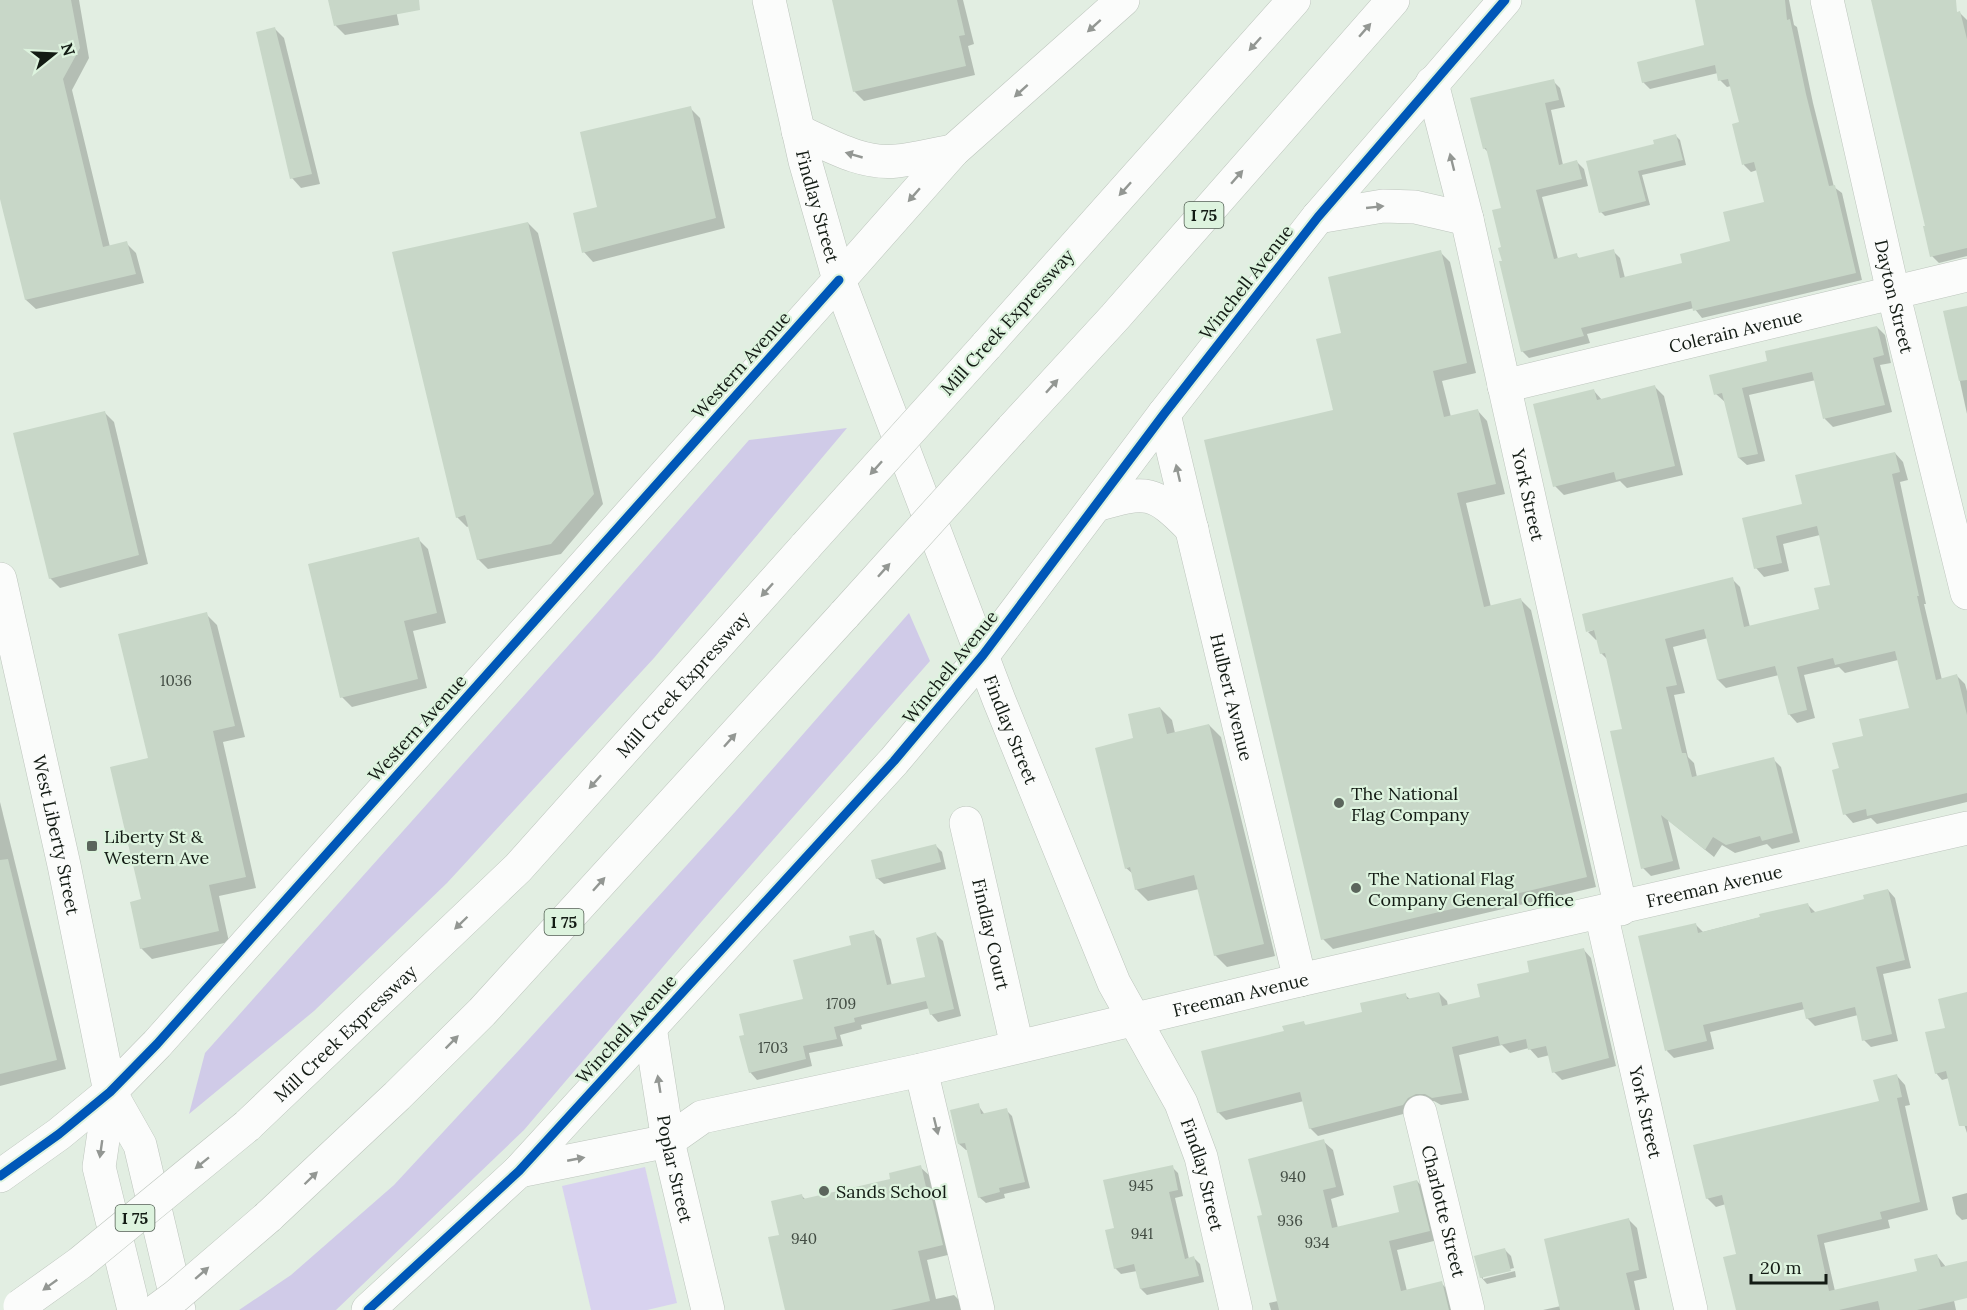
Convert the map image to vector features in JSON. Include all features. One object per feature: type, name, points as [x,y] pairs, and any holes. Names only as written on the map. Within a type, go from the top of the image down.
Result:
[{"type":"main road","name":"Findlay Street","points":[[769,0],[798,131],[839,280],[983,655],[1114,983],[1181,1103],[1201,1157],[1236,1310]]},
{"type":"main road","name":"Western Avenue","points":[[0,1176],[59,1134],[110,1092],[157,1044],[953,151],[1123,0]]},
{"type":"main road","name":"Mill Creek Expressway","points":[[17,1308],[80,1263],[247,1126],[518,868],[1294,0]]},
{"type":"main road","name":"I 75","points":[[157,1310],[268,1216],[389,1104],[482,1012],[1114,316],[1393,0]]},
{"type":"main road","name":"Winchell Avenue","points":[[368,1310],[519,1171],[894,761],[983,655],[1164,414],[1318,217],[1505,0]]},
{"type":"main road","name":"Dayton Street","points":[[1827,0],[1893,292],[1947,504],[1967,593]]},
{"type":"main road","name":"York Street","points":[[1432,83],[1467,219],[1504,386],[1691,1310]]},
{"type":"main road","points":[[798,131],[846,153],[873,160],[895,162],[953,151]]},
{"type":"main road","points":[[1318,217],[1383,206],[1415,207],[1467,219]]},
{"type":"main road","name":"Colerain Avenue","points":[[1504,386],[1967,275]]},
{"type":"main road","name":"Hulbert Avenue","points":[[1164,414],[1300,980]]},
{"type":"main road","points":[[1096,505],[1131,495],[1153,497],[1172,509],[1192,530]]},
{"type":"main road","name":"West Liberty Street","points":[[0,579],[64,865],[110,1092],[140,1145],[179,1310]]},
{"type":"main road","name":"Findlay Court","points":[[966,823],[1017,1046]]},
{"type":"main road","name":"Freeman Avenue","points":[[519,1171],[668,1141],[702,1117],[921,1070],[1300,980],[1611,911],[1967,828]]},
{"type":"main road","name":"Poplar Street","points":[[650,1027],[668,1141],[708,1310]]},
{"type":"main road","points":[[921,1070],[978,1310]]},
{"type":"main road","name":"West Liberty Street","points":[[110,1092],[99,1167],[134,1310]]},
{"type":"main road","name":"Charlotte Street","points":[[1420,1112],[1468,1310]]},
{"type":"shaded area","points":[[847,428],[654,658],[447,883],[314,1011],[189,1114],[205,1053],[749,440]]},
{"type":"shaded area","points":[[909,613],[930,661],[702,921],[524,1130],[336,1310],[239,1310],[291,1275],[394,1185],[735,812]]},
{"type":"shaded area","points":[[645,1167],[677,1303],[647,1310],[591,1310],[562,1186]]},
{"type":"building","points":[[0,0],[71,0],[80,48],[63,79],[103,247],[127,241],[136,274],[25,300],[0,199]]},
{"type":"building","points":[[328,0],[419,0],[420,10],[334,26]]},
{"type":"building","points":[[832,0],[957,0],[965,35],[959,36],[966,66],[853,92]]},
{"type":"building","points":[[1695,0],[1785,0],[1787,20],[1790,19],[1829,186],[1835,185],[1856,273],[1693,311],[1691,301],[1581,328],[1584,336],[1521,352],[1499,261],[1502,261],[1498,248],[1501,247],[1492,210],[1501,208],[1486,148],[1483,149],[1470,98],[1554,79],[1559,100],[1545,103],[1559,165],[1577,160],[1582,179],[1536,190],[1554,259],[1577,253],[1578,258],[1614,249],[1620,278],[1682,263],[1680,254],[1730,241],[1723,212],[1764,202],[1754,162],[1742,165],[1732,124],[1739,122],[1728,79],[1718,81],[1715,65],[1642,83],[1637,62],[1704,45]]},
{"type":"building","points":[[1871,0],[1956,0],[1957,12],[1960,11],[1967,39],[1967,248],[1930,257],[1923,226],[1925,226]]},
{"type":"building","points":[[275,27],[312,174],[290,179],[256,32]]},
{"type":"building","points":[[691,106],[716,218],[582,253],[573,213],[597,207],[580,132]]},
{"type":"building","points":[[1676,134],[1683,160],[1638,171],[1646,201],[1599,213],[1586,161],[1654,144],[1653,140]]},
{"type":"building","points":[[528,222],[594,494],[551,544],[477,560],[465,515],[456,518],[392,252]]},
{"type":"building","points":[[1441,250],[1467,363],[1433,371],[1444,417],[1478,409],[1496,484],[1457,493],[1484,607],[1521,598],[1587,877],[1321,940],[1204,440],[1333,410],[1316,339],[1341,333],[1328,277]]},
{"type":"building","points":[[1967,306],[1967,380],[1959,381],[1943,311]]},
{"type":"building","points":[[1877,326],[1884,355],[1873,358],[1885,405],[1823,419],[1812,372],[1742,388],[1758,454],[1738,458],[1722,393],[1714,395],[1709,375],[1767,361],[1765,351]]},
{"type":"building","points":[[1655,385],[1675,466],[1616,480],[1614,472],[1553,487],[1533,404],[1594,389],[1597,400]]},
{"type":"building","points":[[105,411],[139,555],[49,579],[13,433]]},
{"type":"building","points":[[1895,452],[1900,472],[1892,474],[1936,680],[1957,674],[1967,715],[1967,793],[1867,816],[1866,809],[1843,815],[1832,770],[1839,768],[1832,743],[1863,736],[1859,719],[1909,708],[1895,651],[1835,665],[1833,658],[1797,667],[1807,710],[1788,715],[1775,666],[1717,680],[1704,629],[1665,639],[1677,685],[1666,687],[1682,753],[1686,753],[1692,777],[1774,757],[1793,833],[1762,841],[1760,836],[1726,845],[1713,837],[1705,850],[1661,815],[1673,861],[1641,869],[1610,731],[1622,729],[1605,653],[1600,654],[1594,630],[1586,632],[1582,614],[1733,577],[1744,627],[1819,609],[1814,588],[1830,585],[1817,526],[1776,536],[1782,563],[1754,569],[1742,518],[1802,504],[1795,475]]},
{"type":"building","points":[[419,537],[437,613],[404,621],[418,679],[340,698],[308,564]]},
{"type":"building","points":[[207,612],[235,726],[213,731],[246,877],[209,885],[219,931],[140,949],[130,902],[141,899],[110,767],[148,758],[118,634]]},
{"type":"building","points":[[1160,707],[1167,734],[1209,724],[1264,944],[1214,956],[1194,875],[1135,890],[1130,867],[1125,869],[1095,748],[1133,738],[1128,714]]},
{"type":"building","points":[[936,844],[941,862],[876,879],[871,860]]},
{"type":"building","points":[[8,859],[57,1060],[0,1074],[0,860]]},
{"type":"building","points":[[1888,889],[1905,960],[1876,967],[1892,1034],[1862,1041],[1855,1007],[1806,1019],[1802,1002],[1703,1025],[1707,1041],[1665,1051],[1638,936],[1696,923],[1698,933],[1760,917],[1759,914],[1808,903],[1811,913],[1864,899],[1863,895]]},
{"type":"building","points":[[874,930],[887,985],[925,977],[916,938],[936,932],[954,1009],[930,1015],[926,1001],[854,1018],[855,1022],[834,1027],[837,1039],[803,1046],[806,1059],[749,1073],[739,1036],[744,1035],[739,1014],[803,999],[793,960],[851,945],[849,936]]},
{"type":"building","points":[[1584,948],[1609,1058],[1552,1073],[1546,1046],[1528,1050],[1526,1039],[1500,1045],[1498,1036],[1452,1047],[1462,1093],[1432,1098],[1425,1094],[1416,1094],[1408,1098],[1403,1105],[1309,1129],[1300,1092],[1217,1113],[1201,1051],[1284,1031],[1282,1026],[1304,1021],[1305,1025],[1362,1012],[1360,1003],[1406,993],[1407,999],[1439,992],[1442,1006],[1480,997],[1477,984],[1529,972],[1527,961]]},
{"type":"building","points":[[1967,992],[1967,1126],[1959,1126],[1946,1071],[1935,1074],[1925,1032],[1945,1028],[1938,999]]},
{"type":"building","points":[[1897,1074],[1902,1097],[1897,1098],[1920,1202],[1880,1212],[1882,1219],[1817,1235],[1829,1291],[1917,1271],[1914,1259],[1937,1254],[1941,1267],[1967,1261],[1967,1298],[1917,1310],[1880,1310],[1878,1301],[1839,1310],[1736,1310],[1723,1257],[1736,1254],[1722,1195],[1706,1199],[1693,1145],[1879,1101],[1873,1080]]},
{"type":"building","points":[[979,1103],[981,1114],[1007,1108],[1025,1182],[999,1188],[1000,1192],[978,1198],[965,1143],[958,1144],[950,1110]]},
{"type":"building","points":[[1324,1139],[1336,1187],[1323,1190],[1332,1228],[1399,1212],[1393,1186],[1417,1180],[1430,1231],[1389,1241],[1401,1291],[1442,1281],[1449,1310],[1279,1310],[1257,1216],[1262,1215],[1248,1159]]},
{"type":"building","points":[[921,1165],[943,1245],[918,1251],[930,1301],[891,1310],[785,1310],[768,1237],[779,1235],[771,1201],[802,1194],[803,1199],[890,1179],[889,1173]]},
{"type":"building","points":[[1173,1165],[1178,1190],[1169,1192],[1185,1259],[1194,1256],[1199,1276],[1140,1289],[1134,1264],[1114,1269],[1105,1230],[1114,1228],[1103,1180]]},
{"type":"building","points":[[1629,1218],[1639,1270],[1626,1273],[1635,1310],[1560,1310],[1544,1239]]},
{"type":"building","points":[[1505,1248],[1511,1271],[1480,1278],[1474,1256]]},
{"type":"cycle path","points":[[368,1310],[519,1171],[894,761],[983,655],[1164,414],[1318,217],[1505,0]]},
{"type":"cycle path","points":[[0,1176],[59,1134],[110,1092],[157,1044],[839,280]]},
{"type":"place","name":"The National Flag Company","points":[[1339,803]]},
{"type":"place","name":"Liberty St & Western Ave","points":[[92,846]]},
{"type":"place","name":"The National Flag Company General Office","points":[[1356,888]]},
{"type":"place","name":"Sands School","points":[[824,1191]]}]
